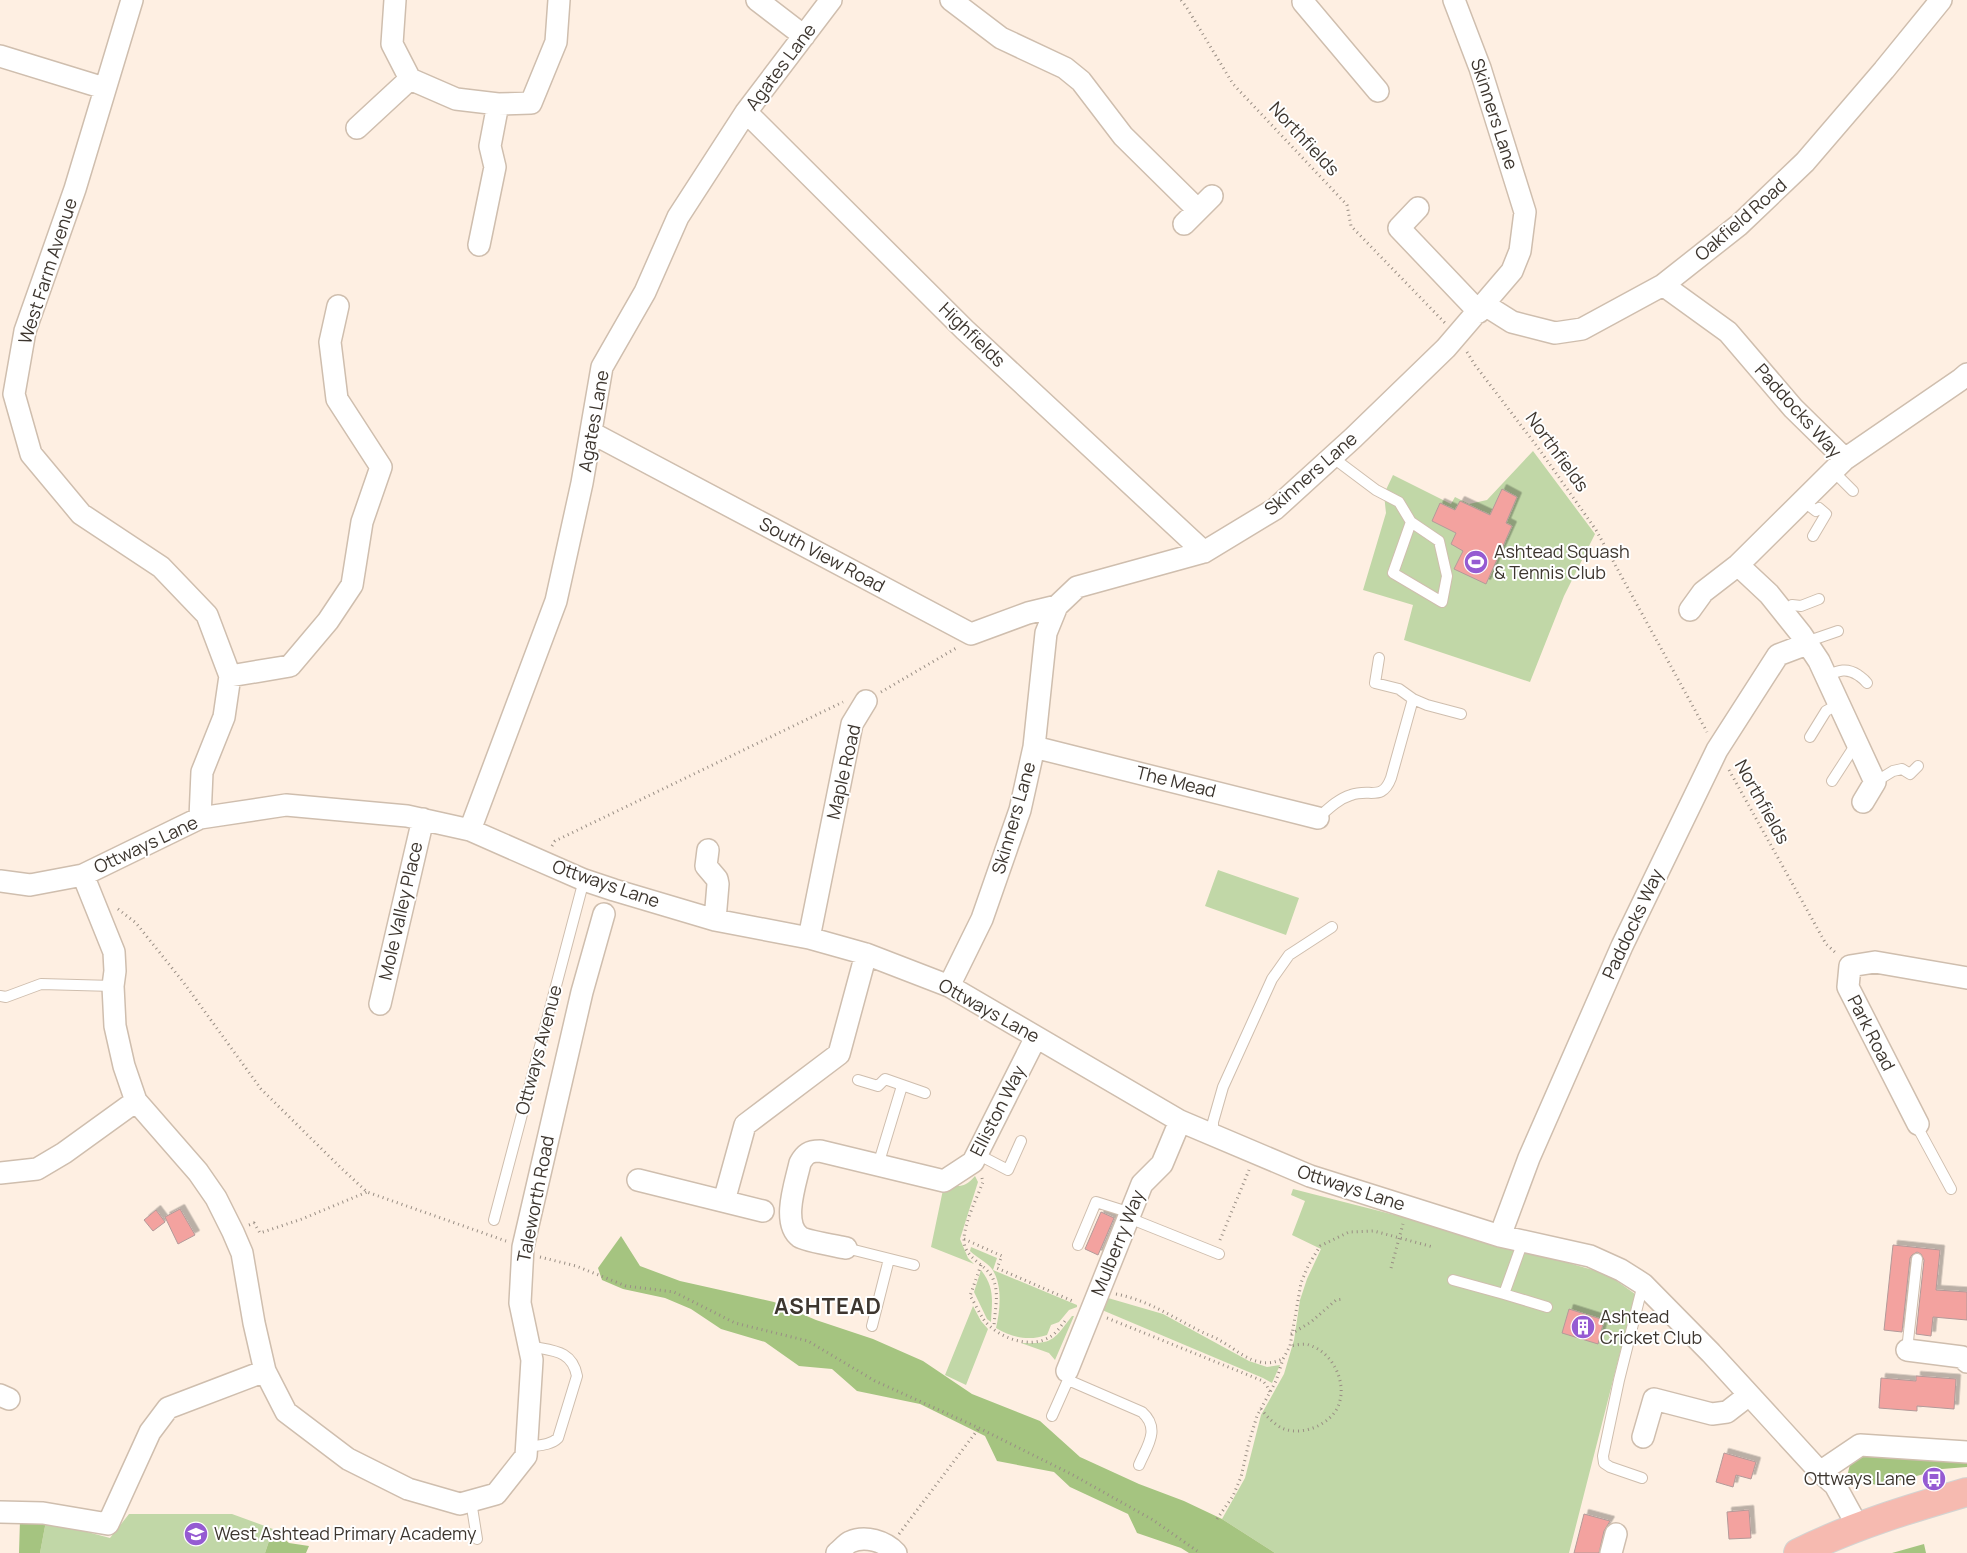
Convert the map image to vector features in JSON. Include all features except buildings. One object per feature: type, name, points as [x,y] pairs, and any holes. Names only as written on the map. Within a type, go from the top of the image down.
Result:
[{"type":"highway","points":[[1798,1553],[1858,1527],[1920,1505],[1967,1492]]},
{"type":"street","name":"West Farm Avenue","points":[[132,0],[75,188],[26,330],[14,394],[31,454],[81,514],[161,567],[207,615],[230,676],[224,717],[202,772],[200,818]]},
{"type":"street","points":[[395,0],[392,44],[410,79],[456,99],[498,104],[531,103],[556,42],[559,0]]},
{"type":"street","points":[[757,0],[804,36]]},
{"type":"street","name":"Agates Lane","points":[[470,830],[556,601],[592,433],[602,367],[645,292],[678,217],[746,112],[831,0]]},
{"type":"street","points":[[951,0],[1001,38],[1065,68],[1082,81],[1123,136],[1198,210]]},
{"type":"street","name":"Skinners Lane","points":[[949,986],[982,919],[1020,810],[1034,747],[1046,633],[1058,606],[1077,587],[1204,552],[1275,509],[1458,336],[1512,272],[1520,251],[1525,212],[1480,68],[1454,0]]},
{"type":"street","name":"Oakfield Road","points":[[1418,208],[1399,228],[1482,308],[1512,322],[1555,333],[1582,329],[1663,285],[1740,225],[1805,162],[1941,0]]},
{"type":"street","points":[[1304,1],[1378,91]]},
{"type":"street","points":[[0,56],[104,88]]},
{"type":"street","points":[[357,128],[410,79]]},
{"type":"street","points":[[479,244],[495,167],[490,146],[498,104]]},
{"type":"street","name":"Highfields","points":[[746,112],[965,330],[1204,552]]},
{"type":"street","name":"Paddocks Way","points":[[1663,285],[1728,332],[1839,465],[1738,566],[1703,592],[1690,610]]},
{"type":"street","points":[[230,676],[290,666],[328,621],[352,584],[362,522],[381,467],[337,399],[330,342],[338,306]]},
{"type":"street","points":[[1839,465],[1967,374]]},
{"type":"street","name":"South View Road","points":[[592,433],[971,634]]},
{"type":"street","points":[[1738,566],[1769,594],[1819,661],[1875,782],[1863,802]]},
{"type":"street","points":[[971,634],[1028,613],[1058,606]]},
{"type":"street","name":"Paddocks Way","points":[[1500,1236],[1529,1158],[1622,946],[1717,750],[1778,655],[1807,643]]},
{"type":"street","name":"Maple Road","points":[[809,938],[852,724],[866,700]]},
{"type":"street","name":"The Mead","points":[[1034,747],[1318,818]]},
{"type":"street","name":"Ottways Lane","points":[[0,881],[30,885],[83,875],[200,818],[286,805],[407,816],[470,830],[584,880],[715,920],[809,938],[866,954],[949,986],[1180,1121],[1310,1176],[1500,1236],[1590,1256],[1622,1270],[1642,1284],[1750,1395],[1820,1472],[1835,1485],[1858,1527]]},
{"type":"street","name":"Mole Valley Place","points":[[380,1004],[423,819]]},
{"type":"street","points":[[708,850],[706,866],[718,884],[715,920]]},
{"type":"street","name":"Taleworth Road","points":[[83,875],[114,952],[115,971],[113,986],[117,1034],[124,1066],[136,1101],[198,1172],[216,1198],[233,1232],[242,1254],[254,1323],[265,1371],[286,1412],[348,1459],[408,1489],[460,1504],[496,1494],[526,1456],[532,1360],[520,1304],[523,1250],[582,992],[604,914]]},
{"type":"street","points":[[724,1201],[745,1125],[839,1054],[866,954]]},
{"type":"street","points":[[1850,966],[1874,962],[1967,978]]},
{"type":"street","name":"Park Road","points":[[1850,966],[1848,987],[1918,1124]]},
{"type":"street","name":"Elliston Way","points":[[846,1248],[800,1238],[792,1226],[790,1213],[800,1163],[803,1157],[813,1151],[944,1181],[975,1158],[1036,1037]]},
{"type":"street","points":[[0,1174],[37,1169],[64,1153],[136,1101]]},
{"type":"street","name":"Mulberry Way","points":[[1067,1376],[1086,1310],[1099,1290],[1142,1184],[1162,1164],[1180,1121]]},
{"type":"street","points":[[638,1180],[763,1211]]},
{"type":"street","points":[[1907,1350],[1962,1358],[1967,1362]]},
{"type":"street","points":[[0,1512],[43,1513],[108,1524],[150,1432],[168,1408],[265,1371]]},
{"type":"street","points":[[1643,1436],[1654,1399],[1712,1414],[1727,1412],[1750,1395]]},
{"type":"street","points":[[1820,1472],[1860,1445],[1967,1452]]},
{"type":"street","points":[[837,1553],[850,1542],[870,1539],[893,1550]]},
{"type":"lane","points":[[1332,457],[1376,490],[1399,502],[1411,522],[1439,541],[1447,576],[1442,602],[1393,573],[1411,522]]},
{"type":"lane","points":[[1839,465],[1854,491]]},
{"type":"lane","points":[[1803,500],[1816,511],[1819,508],[1826,514],[1813,536]]},
{"type":"lane","points":[[1783,612],[1792,605],[1800,606],[1818,599]]},
{"type":"lane","points":[[1807,643],[1838,631]]},
{"type":"lane","points":[[1379,658],[1375,683],[1399,689],[1413,699],[1461,714]]},
{"type":"lane","points":[[1826,676],[1839,670],[1849,669],[1867,683]]},
{"type":"lane","points":[[1318,818],[1352,794],[1377,793],[1386,789],[1391,778],[1413,699]]},
{"type":"lane","points":[[1810,737],[1826,711],[1839,704]]},
{"type":"lane","points":[[1832,781],[1857,743]]},
{"type":"lane","points":[[1875,782],[1893,771],[1902,769],[1910,774],[1918,766]]},
{"type":"lane","name":"Ottways Avenue","points":[[494,1220],[584,880]]},
{"type":"lane","points":[[1213,1135],[1213,1122],[1223,1086],[1272,979],[1289,955],[1332,927]]},
{"type":"lane","points":[[0,996],[6,997],[41,984],[113,986]]},
{"type":"lane","points":[[858,1080],[878,1086],[885,1079],[925,1093]]},
{"type":"lane","points":[[878,1166],[902,1086]]},
{"type":"lane","points":[[1918,1124],[1919,1130],[1950,1189]]},
{"type":"lane","points":[[975,1158],[1008,1170],[1021,1141]]},
{"type":"lane","points":[[1078,1245],[1096,1202],[1217,1253]]},
{"type":"lane","points":[[1504,1294],[1523,1241]]},
{"type":"lane","points":[[846,1248],[914,1265]]},
{"type":"lane","points":[[872,1326],[889,1259]]},
{"type":"lane","points":[[1907,1350],[1917,1259]]},
{"type":"lane","points":[[1453,1280],[1547,1306]]},
{"type":"lane","points":[[1642,1284],[1619,1380],[1604,1456],[1604,1463],[1610,1467],[1642,1478]]},
{"type":"lane","points":[[526,1447],[554,1442],[558,1438],[577,1376],[575,1366],[570,1358],[561,1353],[529,1346]]},
{"type":"lane","points":[[1052,1416],[1067,1376],[1142,1412],[1149,1418],[1152,1434],[1139,1465]]},
{"type":"lane","points":[[471,1501],[477,1539]]},
{"type":"path","name":"Northfields","points":[[1181,0],[1233,84],[1347,205],[1351,226],[1458,336],[1475,365],[1596,530],[1826,944],[1850,966]]},
{"type":"path","points":[[541,862],[555,841],[848,699],[866,700],[962,645],[971,634]]},
{"type":"path","points":[[115,907],[136,924],[184,984],[261,1089],[368,1192],[523,1250],[576,1266],[626,1286],[674,1292],[735,1323],[808,1341],[875,1380],[979,1428],[1073,1475],[1137,1511],[1200,1553]]},
{"type":"path","points":[[1217,1253],[1256,1153]]},
{"type":"path","points":[[975,1158],[983,1182],[965,1230],[964,1239],[967,1252],[987,1270],[993,1279],[996,1292],[994,1328]]},
{"type":"path","points":[[233,1232],[254,1223],[260,1233],[302,1219],[368,1192]]},
{"type":"path","points":[[1216,1520],[1233,1496],[1242,1477],[1249,1442],[1261,1409],[1279,1374],[1283,1359],[1290,1346],[1301,1283],[1320,1246],[1348,1232],[1374,1231],[1433,1247]]},
{"type":"path","points":[[1391,1268],[1401,1238]]},
{"type":"path","points":[[964,1239],[1002,1256],[997,1268],[1083,1305],[1086,1310]]},
{"type":"path","points":[[981,1265],[970,1296],[984,1319],[996,1332],[1008,1338],[1019,1341],[1046,1339],[1052,1336],[1074,1311],[1086,1310],[1262,1381],[1270,1393]]},
{"type":"path","points":[[1099,1290],[1132,1297],[1162,1309],[1198,1330],[1220,1340],[1238,1354],[1259,1362],[1270,1363],[1283,1359]]},
{"type":"path","points":[[1292,1334],[1311,1322],[1336,1300],[1343,1299]]},
{"type":"path","points":[[1261,1409],[1283,1428],[1295,1431],[1313,1428],[1324,1423],[1334,1414],[1339,1404],[1341,1395],[1340,1378],[1332,1361],[1308,1344],[1290,1346]]},
{"type":"path","points":[[893,1550],[979,1428]]},
{"type":"green space","name":"Ashtead Squash & Tennis Club","points":[[1533,451],[1595,534],[1564,596],[1530,682],[1404,640],[1413,605],[1363,590],[1386,513],[1384,494],[1393,475],[1451,504],[1455,497],[1469,504],[1487,500]]},
{"type":"green space","points":[[1218,870],[1299,898],[1286,935],[1205,906]]},
{"type":"green space","points":[[975,1176],[978,1182],[960,1239],[968,1258],[974,1264],[931,1247],[944,1185],[964,1185]]},
{"type":"green space","points":[[1293,1189],[1442,1227],[1607,1274],[1635,1294],[1569,1553],[1275,1553],[1222,1519],[1245,1478],[1261,1415],[1284,1374],[1294,1340],[1300,1300],[1307,1279],[1321,1249],[1292,1235],[1305,1201],[1291,1195]]},
{"type":"green space","points":[[621,1236],[640,1266],[680,1281],[774,1302],[816,1320],[873,1339],[923,1361],[972,1394],[1040,1421],[1080,1457],[1222,1519],[1275,1553],[1189,1553],[1181,1548],[1137,1533],[1128,1514],[1070,1487],[1054,1472],[997,1461],[985,1436],[920,1404],[857,1391],[832,1369],[799,1366],[765,1342],[721,1329],[691,1309],[665,1298],[623,1289],[602,1280],[598,1268]]},
{"type":"green space","points":[[971,1247],[997,1258],[993,1270],[1077,1305],[1077,1307],[1069,1310],[1059,1322],[1051,1325],[1047,1335],[1041,1337],[1021,1338],[996,1328],[999,1314],[998,1283],[992,1269],[970,1251]]},
{"type":"green space","points":[[981,1270],[991,1289],[991,1322],[987,1319],[974,1292]]},
{"type":"green space","points":[[1108,1298],[1163,1314],[1249,1361],[1267,1367],[1280,1365],[1272,1383],[1102,1310]]},
{"type":"green space","points":[[973,1306],[988,1329],[966,1385],[945,1375]]},
{"type":"green space","points":[[1072,1316],[1074,1316],[1055,1360],[1049,1353],[1021,1343],[1040,1343],[1051,1339],[1061,1331]]},
{"type":"green space","points":[[1862,1451],[1967,1459],[1967,1467],[1942,1469],[1880,1486],[1847,1477],[1851,1460]]},
{"type":"green space","name":"West Ashtead Primary Academy","points":[[129,1514],[232,1514],[273,1529],[265,1553],[40,1553],[46,1521],[110,1538]]},
{"type":"green space","points":[[20,1520],[46,1521],[40,1553],[19,1553]]},
{"type":"green space","points":[[273,1529],[289,1543],[309,1546],[306,1553],[265,1553]]},
{"type":"green space","points":[[1924,1544],[1926,1553],[1892,1553]]},
{"type":"place","name":"Ashtead Squash & Tennis Club","points":[[1476,562]]},
{"type":"place","name":"Ashtead Cricket Club","points":[[1583,1327]]},
{"type":"place","name":"Ottways Lane","points":[[1934,1479]]},
{"type":"place","name":"West Ashtead Primary Academy","points":[[196,1534]]},
{"type":"district","name":"ASHTEAD","points":[[828,1306]]}]
